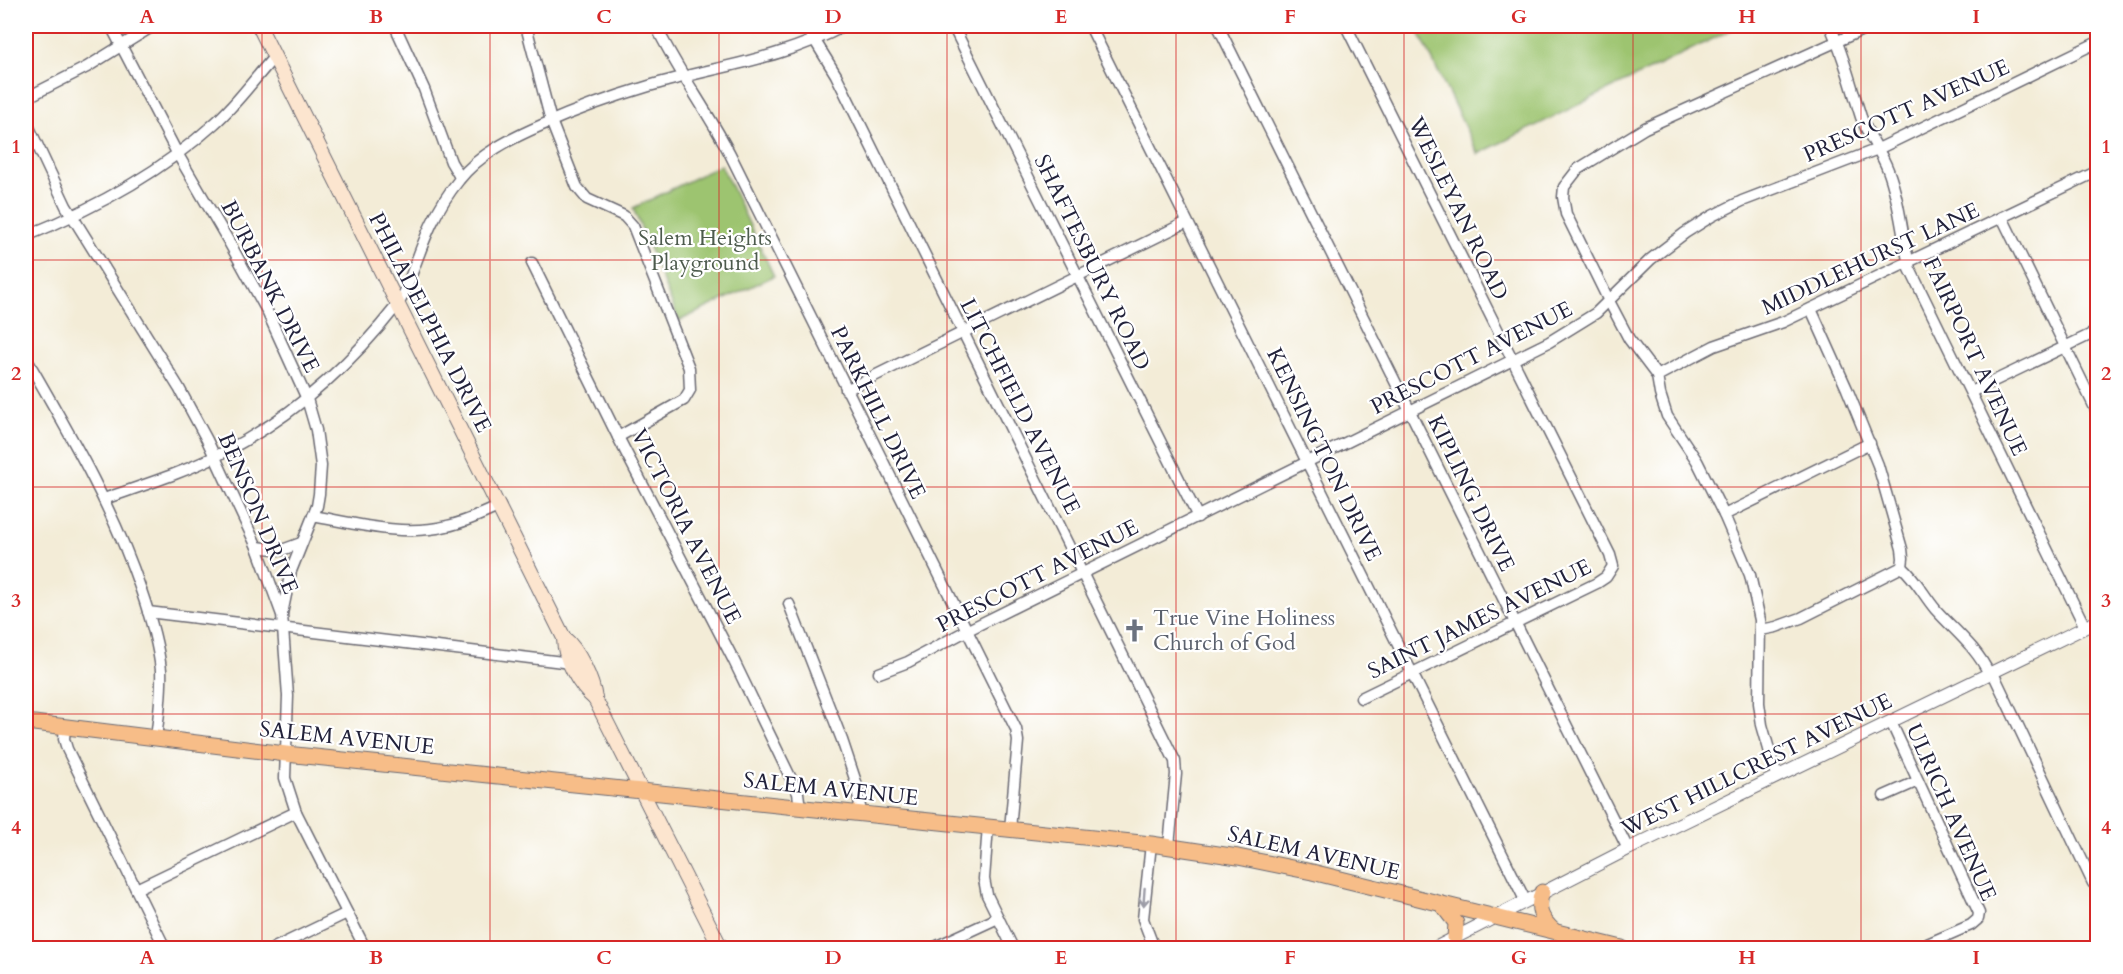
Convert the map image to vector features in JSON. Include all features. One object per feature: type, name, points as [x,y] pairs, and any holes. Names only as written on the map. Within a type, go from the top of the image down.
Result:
[{"type":"main road","name":"PHILADELPHIA DRIVE","points":[[259,26],[500,506],[564,638],[564,649],[570,663],[586,692],[595,699]]},
{"type":"main road","name":"PHILADELPHIA DRIVE","points":[[564,638],[573,645],[594,688],[595,699],[721,948]]},
{"type":"main road","name":"SALEM AVENUE","points":[[26,722],[286,754],[1169,846],[1312,872],[1622,948]]},
{"type":"main road","points":[[1542,892],[1539,909],[1541,916],[1554,931]]},
{"type":"main road","points":[[1442,905],[1456,923],[1455,938]]},
{"type":"street","name":"BURBANK DRIVE","points":[[111,26],[177,153],[266,309],[307,399],[318,437],[321,466],[319,494],[313,516],[289,577],[282,615]]},
{"type":"street","points":[[26,98],[61,81],[153,26]]},
{"type":"street","points":[[395,26],[424,89],[451,162],[460,177]]},
{"type":"street","points":[[526,26],[551,121],[581,193],[591,201],[624,216],[633,226],[689,368],[690,390],[684,400],[618,437]]},
{"type":"street","name":"PARKHILL DRIVE","points":[[656,26],[730,154],[1018,734],[1010,829]]},
{"type":"street","name":"LITCHFIELD AVENUE","points":[[806,26],[836,75],[1176,764],[1169,846]]},
{"type":"street","points":[[104,499],[215,456],[257,433],[307,399],[352,356],[398,304],[404,294],[430,224],[443,201],[460,177],[495,149],[522,134],[604,100],[765,57],[815,41],[844,26]]},
{"type":"street","name":"SHAFTESBURY ROAD","points":[[953,26],[1198,517]]},
{"type":"street","name":"KENSINGTON DRIVE","points":[[1090,26],[1525,900]]},
{"type":"street","name":"KIPLING DRIVE","points":[[1218,26],[1628,849]]},
{"type":"street","name":"WESLEYAN ROAD","points":[[1346,26],[1610,555],[1612,570]]},
{"type":"street","name":"FAIRPORT AVENUE","points":[[1830,26],[1838,41],[1861,117],[1885,161],[1895,190],[1909,262],[2085,627]]},
{"type":"street","points":[[1777,777],[1762,725],[1759,703],[1761,630],[1758,603],[1750,575],[1697,461],[1667,416],[1657,376],[1629,339],[1566,214],[1563,203],[1564,188],[1578,169],[1645,128],[1871,26]]},
{"type":"street","name":"PRESCOTT AVENUE","points":[[879,673],[908,662],[966,631],[1549,342],[1586,320],[1662,250],[1712,216],[1742,201],[1878,150],[2097,42]]},
{"type":"street","points":[[26,236],[72,216],[126,187],[202,135],[226,112],[275,56]]},
{"type":"street","name":"BENSON DRIVE","points":[[26,121],[72,216],[179,388],[215,456],[257,547],[282,615],[288,696],[285,778],[296,812],[364,948]]},
{"type":"street","name":"MIDDLEHURST LANE","points":[[1657,376],[1714,346],[1783,322],[2097,173]]},
{"type":"street","points":[[2002,217],[2097,414]]},
{"type":"street","points":[[846,390],[1187,222]]},
{"type":"street","name":"VICTORIA AVENUE","points":[[532,263],[618,437],[734,659],[798,793],[800,808]]},
{"type":"street","points":[[1811,309],[1878,465],[1902,549],[1902,567]]},
{"type":"street","points":[[1971,392],[2097,331]]},
{"type":"street","points":[[26,358],[71,435],[104,499],[129,557],[148,612],[161,671],[156,738]]},
{"type":"street","points":[[1724,515],[1870,444]]},
{"type":"street","points":[[313,516],[390,530],[419,530],[448,526],[500,506]]},
{"type":"street","points":[[257,547],[282,550],[301,543]]},
{"type":"street","points":[[1761,630],[1801,618],[1902,567]]},
{"type":"street","points":[[1902,567],[1911,575],[1936,610],[1972,646],[1991,674],[2093,883]]},
{"type":"street","name":"SAINT JAMES AVENUE","points":[[1361,698],[1597,583],[1606,578],[1612,570]]},
{"type":"street","points":[[789,604],[842,740],[856,782],[861,813]]},
{"type":"street","points":[[148,612],[570,663]]},
{"type":"street","name":"WEST HILLCREST AVENUE","points":[[1435,948],[1628,849],[2097,621]]},
{"type":"street","name":"ULRICH AVENUE","points":[[1891,722],[1977,909],[1978,919],[1971,925],[1918,948]]},
{"type":"street","points":[[65,727],[64,739],[67,749],[165,948]]},
{"type":"street","points":[[1884,796],[1918,781]]},
{"type":"street","points":[[136,889],[296,812]]},
{"type":"street","points":[[988,826],[984,879],[987,895],[1013,948]]},
{"type":"street","points":[[1151,844],[1143,919],[1155,948]]},
{"type":"street","points":[[274,948],[347,913]]},
{"type":"street","points":[[933,948],[998,918]]},
{"type":"green space","points":[[1416,26],[1739,26],[1478,154]]},
{"type":"green space","name":"Salem Heights Playground","points":[[721,165],[774,276],[679,321],[633,208]]},
{"type":"green space","points":[[1486,941],[1521,948],[1464,948]]},
{"type":"place","name":"True Vine Holiness Church of God","points":[[1135,630]]}]
